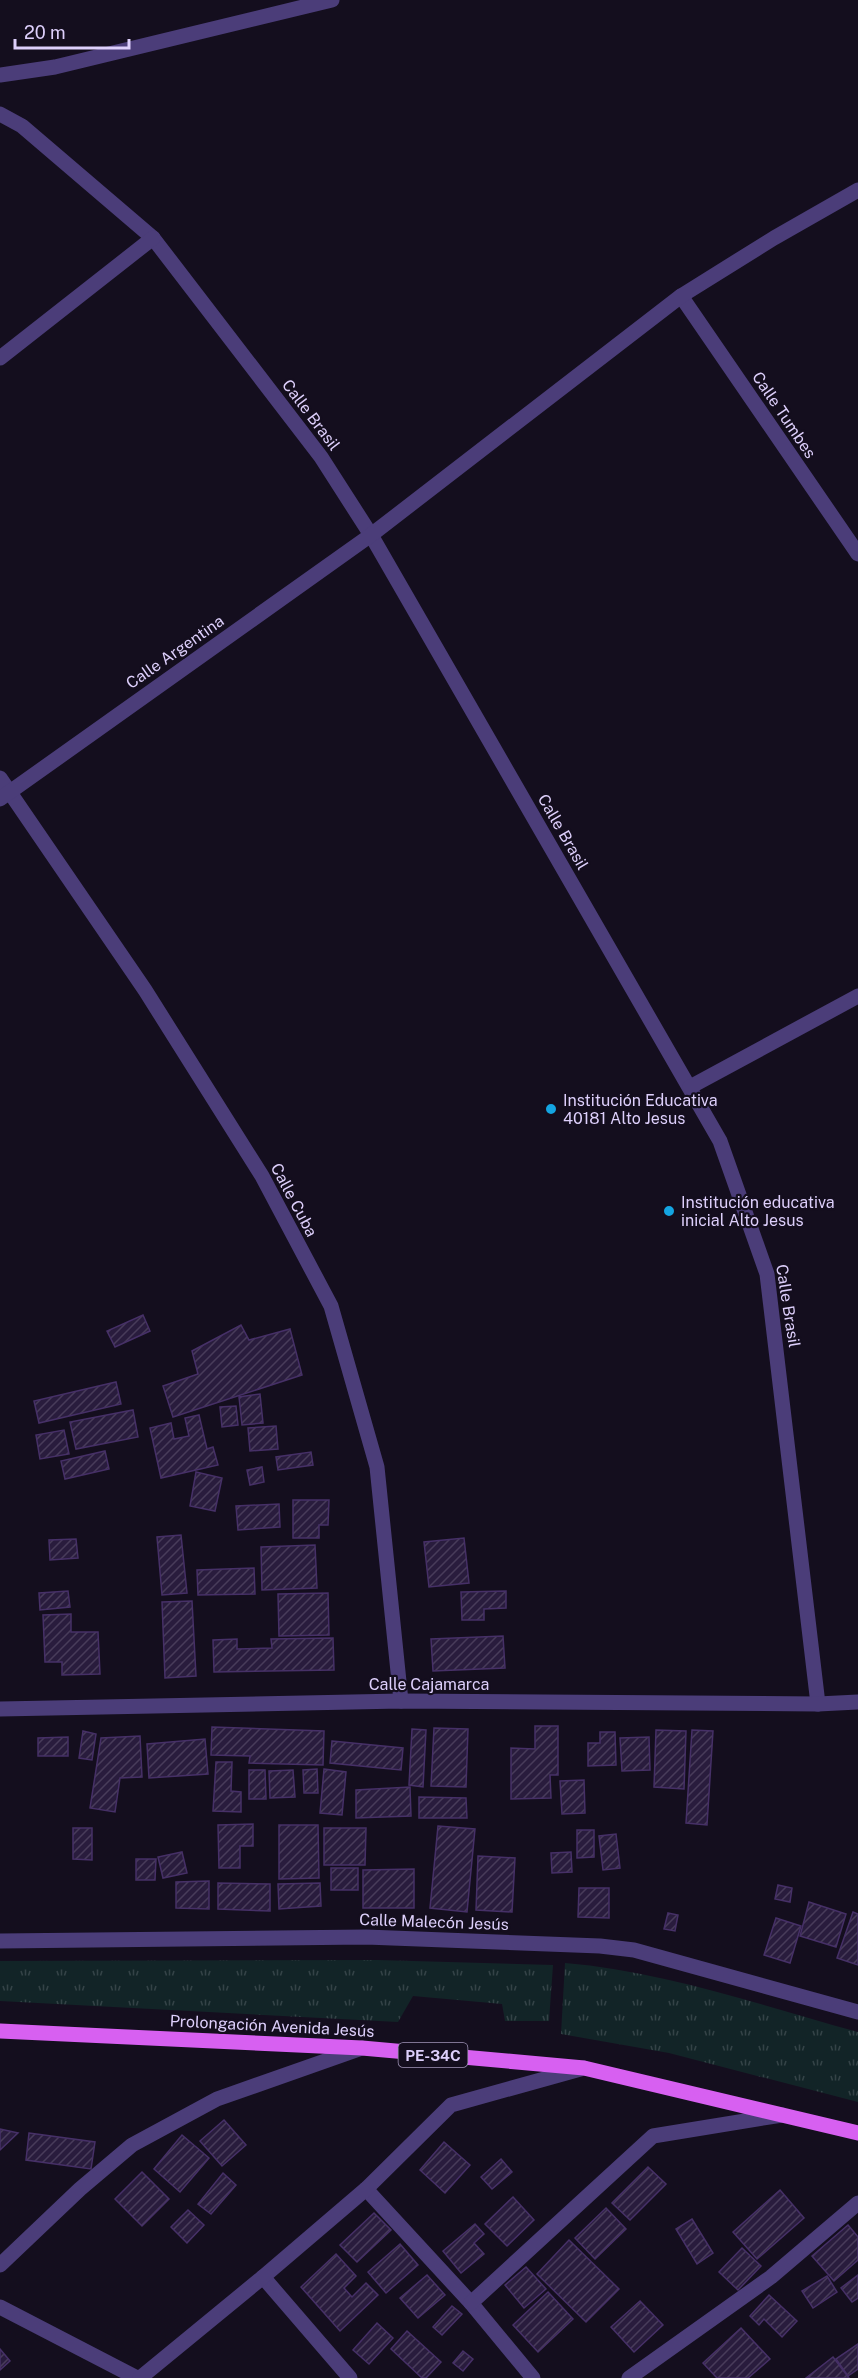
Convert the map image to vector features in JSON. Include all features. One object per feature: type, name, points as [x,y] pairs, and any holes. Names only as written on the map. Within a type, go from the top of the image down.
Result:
[{"type":"main road","name":"Prolongación Avenida Jesús","points":[[0,2031],[362,2048],[584,2068],[858,2133]]},
{"type":"street","points":[[0,75],[55,67],[332,0]]},
{"type":"street","name":"Calle Brasil","points":[[0,114],[22,126],[153,238],[321,457],[371,535],[720,1141],[767,1274],[818,1704]]},
{"type":"street","name":"Calle Argentina","points":[[5,796],[371,535],[681,296],[774,238],[858,190]]},
{"type":"street","points":[[0,358],[153,238]]},
{"type":"street","name":"Calle Tumbes","points":[[681,296],[858,554]]},
{"type":"street","name":"Calle Cuba","points":[[0,778],[5,796],[145,990],[262,1176],[331,1306],[377,1467],[401,1701]]},
{"type":"street","points":[[690,1087],[858,996]]},
{"type":"street","name":"Calle Cajamarca","points":[[0,1709],[401,1701],[818,1704],[858,1702]]},
{"type":"street","name":"Calle Malecón Jesús","points":[[0,1941],[366,1937],[600,1946],[634,1950],[858,2012]]},
{"type":"street","points":[[0,2265],[80,2189],[132,2145],[217,2099],[362,2048]]},
{"type":"street","points":[[0,2307],[138,2378],[263,2277],[366,2189],[451,2105],[584,2068]]},
{"type":"street","points":[[471,2303],[653,2136],[782,2115]]},
{"type":"street","points":[[366,2189],[471,2303],[533,2378]]},
{"type":"street","points":[[629,2378],[771,2277],[858,2204]]},
{"type":"street","points":[[263,2277],[350,2378]]},
{"type":"green space","points":[[377,1960],[553,1965],[549,2021],[505,2021],[502,2004],[413,1996],[398,2022],[0,2001],[0,1961]]},
{"type":"green space","points":[[565,1963],[602,1967],[676,1981],[858,2032],[858,2102],[669,2053],[561,2034]]},
{"type":"building","points":[[143,1315],[150,1331],[115,1347],[107,1331]]},
{"type":"building","points":[[241,1325],[249,1340],[290,1329],[302,1375],[173,1417],[163,1386],[198,1374],[192,1351]]},
{"type":"building","points":[[116,1382],[121,1404],[39,1423],[34,1401]]},
{"type":"building","points":[[260,1394],[263,1423],[242,1425],[239,1397]]},
{"type":"building","points":[[236,1406],[238,1425],[222,1427],[220,1407]]},
{"type":"building","points":[[133,1410],[138,1437],[76,1449],[70,1422]]},
{"type":"building","points":[[199,1415],[207,1449],[213,1447],[218,1465],[161,1478],[150,1428],[171,1423],[174,1439],[189,1436],[185,1418]]},
{"type":"building","points":[[276,1426],[278,1449],[250,1451],[248,1428]]},
{"type":"building","points":[[64,1430],[69,1454],[40,1459],[36,1435]]},
{"type":"building","points":[[105,1451],[109,1469],[65,1479],[61,1461]]},
{"type":"building","points":[[311,1452],[313,1465],[278,1470],[276,1457]]},
{"type":"building","points":[[262,1467],[264,1482],[250,1485],[247,1470]]},
{"type":"building","points":[[196,1472],[222,1478],[215,1511],[190,1506]]},
{"type":"building","points":[[293,1500],[329,1500],[328,1525],[319,1525],[319,1538],[293,1538]]},
{"type":"building","points":[[279,1504],[280,1527],[238,1530],[236,1506]]},
{"type":"building","points":[[181,1535],[187,1593],[162,1595],[157,1537]]},
{"type":"building","points":[[464,1538],[469,1583],[429,1587],[424,1542]]},
{"type":"building","points":[[76,1539],[78,1558],[50,1560],[49,1540]]},
{"type":"building","points":[[315,1545],[317,1588],[262,1590],[261,1547]]},
{"type":"building","points":[[254,1568],[255,1594],[198,1595],[197,1570]]},
{"type":"building","points":[[68,1591],[70,1607],[40,1610],[39,1593]]},
{"type":"building","points":[[506,1591],[506,1608],[484,1609],[484,1620],[462,1620],[461,1592]]},
{"type":"building","points":[[328,1593],[329,1635],[279,1636],[278,1594]]},
{"type":"building","points":[[192,1601],[196,1676],[165,1678],[162,1602]]},
{"type":"building","points":[[71,1614],[71,1632],[98,1632],[100,1674],[62,1675],[62,1662],[45,1662],[43,1615]]},
{"type":"building","points":[[503,1636],[505,1668],[433,1671],[431,1639]]},
{"type":"building","points":[[333,1638],[334,1670],[214,1672],[213,1640],[237,1639],[237,1649],[272,1648],[271,1639]]},
{"type":"building","points":[[535,1726],[558,1726],[558,1775],[550,1775],[551,1798],[511,1799],[511,1748],[535,1749]]},
{"type":"building","points":[[212,1727],[324,1731],[323,1765],[249,1763],[250,1756],[211,1755]]},
{"type":"building","points":[[434,1728],[468,1729],[466,1787],[431,1786]]},
{"type":"building","points":[[412,1729],[426,1730],[423,1787],[409,1785]]},
{"type":"building","points":[[656,1730],[686,1731],[684,1789],[654,1787]]},
{"type":"building","points":[[692,1730],[713,1731],[707,1825],[686,1823]]},
{"type":"building","points":[[83,1731],[96,1734],[92,1760],[79,1758]]},
{"type":"building","points":[[600,1732],[615,1732],[616,1765],[588,1766],[588,1743],[600,1743]]},
{"type":"building","points":[[140,1736],[142,1777],[120,1778],[115,1812],[90,1808],[101,1738]]},
{"type":"building","points":[[68,1737],[68,1756],[38,1756],[38,1738]]},
{"type":"building","points":[[649,1737],[650,1770],[622,1771],[620,1738]]},
{"type":"building","points":[[205,1739],[208,1774],[149,1778],[147,1744]]},
{"type":"building","points":[[332,1741],[403,1748],[401,1770],[330,1763]]},
{"type":"building","points":[[216,1762],[232,1762],[231,1791],[241,1792],[241,1812],[213,1811]]},
{"type":"building","points":[[317,1769],[318,1793],[304,1793],[303,1770]]},
{"type":"building","points":[[324,1769],[346,1772],[342,1815],[320,1813]]},
{"type":"building","points":[[249,1770],[265,1770],[266,1799],[249,1799]]},
{"type":"building","points":[[293,1770],[295,1797],[270,1798],[269,1771]]},
{"type":"building","points":[[584,1780],[585,1813],[562,1814],[560,1781]]},
{"type":"building","points":[[410,1787],[411,1816],[356,1818],[356,1790]]},
{"type":"building","points":[[419,1797],[466,1798],[467,1818],[419,1818]]},
{"type":"building","points":[[253,1824],[253,1846],[240,1846],[240,1868],[219,1868],[218,1825]]},
{"type":"building","points":[[279,1825],[318,1825],[319,1878],[279,1879]]},
{"type":"building","points":[[438,1826],[475,1829],[467,1912],[430,1908]]},
{"type":"building","points":[[73,1828],[92,1828],[92,1860],[73,1859]]},
{"type":"building","points":[[324,1828],[366,1828],[365,1865],[324,1865]]},
{"type":"building","points":[[577,1830],[594,1830],[594,1857],[577,1858]]},
{"type":"building","points":[[616,1834],[620,1868],[603,1870],[599,1836]]},
{"type":"building","points":[[182,1852],[187,1873],[163,1878],[158,1857]]},
{"type":"building","points":[[571,1852],[572,1872],[552,1873],[551,1853]]},
{"type":"building","points":[[478,1856],[515,1858],[512,1912],[476,1910]]},
{"type":"building","points":[[136,1859],[156,1859],[155,1880],[136,1880]]},
{"type":"building","points":[[331,1868],[358,1868],[358,1890],[331,1890]]},
{"type":"building","points":[[414,1869],[414,1908],[363,1908],[363,1870]]},
{"type":"building","points":[[209,1881],[209,1909],[176,1908],[176,1882]]},
{"type":"building","points":[[218,1883],[270,1884],[270,1911],[218,1909]]},
{"type":"building","points":[[320,1883],[321,1906],[279,1909],[278,1884]]},
{"type":"building","points":[[778,1885],[792,1888],[790,1902],[775,1899]]},
{"type":"building","points":[[579,1888],[609,1888],[609,1918],[578,1917]]},
{"type":"building","points":[[809,1902],[846,1914],[836,1947],[800,1936]]},
{"type":"building","points":[[853,1912],[858,1914],[858,1965],[837,1958]]},
{"type":"building","points":[[668,1913],[678,1915],[675,1931],[664,1929]]},
{"type":"building","points":[[776,1918],[801,1926],[790,1963],[764,1955]]},
{"type":"building","points":[[224,2120],[246,2145],[222,2166],[200,2141]]},
{"type":"building","points":[[0,2129],[18,2133],[0,2150]]},
{"type":"building","points":[[29,2133],[95,2142],[91,2169],[26,2160]]},
{"type":"building","points":[[182,2135],[209,2158],[180,2192],[154,2169]]},
{"type":"building","points":[[444,2142],[470,2165],[445,2193],[420,2170]]},
{"type":"building","points":[[501,2159],[512,2172],[492,2189],[481,2177]]},
{"type":"building","points":[[648,2167],[666,2184],[630,2220],[612,2203]]},
{"type":"building","points":[[142,2172],[169,2199],[142,2226],[115,2199]]},
{"type":"building","points":[[223,2173],[236,2185],[211,2214],[198,2204]]},
{"type":"building","points":[[780,2190],[804,2218],[757,2259],[733,2232]]},
{"type":"building","points":[[513,2197],[534,2220],[507,2246],[485,2224]]},
{"type":"building","points":[[606,2208],[626,2229],[595,2259],[575,2238]]},
{"type":"building","points":[[188,2210],[204,2225],[187,2243],[171,2227]]},
{"type":"building","points":[[374,2213],[391,2230],[357,2262],[340,2245]]},
{"type":"building","points":[[692,2219],[713,2253],[697,2264],[676,2229]]},
{"type":"building","points":[[475,2224],[484,2234],[474,2243],[484,2254],[461,2273],[443,2251]]},
{"type":"building","points":[[848,2225],[858,2237],[858,2260],[834,2281],[812,2256]]},
{"type":"building","points":[[569,2240],[619,2289],[586,2322],[537,2274]]},
{"type":"building","points":[[400,2244],[418,2265],[386,2293],[368,2272]]},
{"type":"building","points":[[742,2248],[761,2266],[738,2290],[719,2272]]},
{"type":"building","points":[[336,2254],[356,2276],[344,2288],[352,2297],[366,2283],[378,2295],[340,2331],[301,2287]]},
{"type":"building","points":[[526,2267],[546,2289],[524,2308],[505,2285]]},
{"type":"building","points":[[427,2275],[445,2295],[418,2318],[400,2298]]},
{"type":"building","points":[[858,2275],[858,2298],[852,2302],[841,2288]]},
{"type":"building","points":[[827,2276],[837,2292],[813,2308],[802,2291]]},
{"type":"building","points":[[548,2292],[573,2319],[538,2352],[513,2325]]},
{"type":"building","points":[[769,2295],[797,2321],[782,2337],[764,2319],[759,2325],[750,2316]]},
{"type":"building","points":[[640,2301],[663,2325],[634,2352],[611,2327]]},
{"type":"building","points":[[452,2306],[462,2314],[442,2335],[433,2327]]},
{"type":"building","points":[[377,2323],[393,2338],[369,2364],[353,2350]]},
{"type":"building","points":[[741,2328],[770,2359],[748,2378],[717,2378],[703,2363]]},
{"type":"building","points":[[407,2331],[441,2362],[426,2378],[422,2378],[391,2349]]},
{"type":"building","points":[[858,2344],[858,2369],[848,2376],[836,2359]]},
{"type":"building","points":[[0,2349],[10,2361],[0,2370]]},
{"type":"building","points":[[463,2351],[473,2359],[463,2371],[453,2363]]},
{"type":"building","points":[[833,2357],[849,2378],[806,2378]]},
{"type":"place","name":"Institución Educativa 40181 Alto Jesus","points":[[551,1109]]},
{"type":"place","name":"Institución educativa inicial Alto Jesus","points":[[669,1211]]}]
